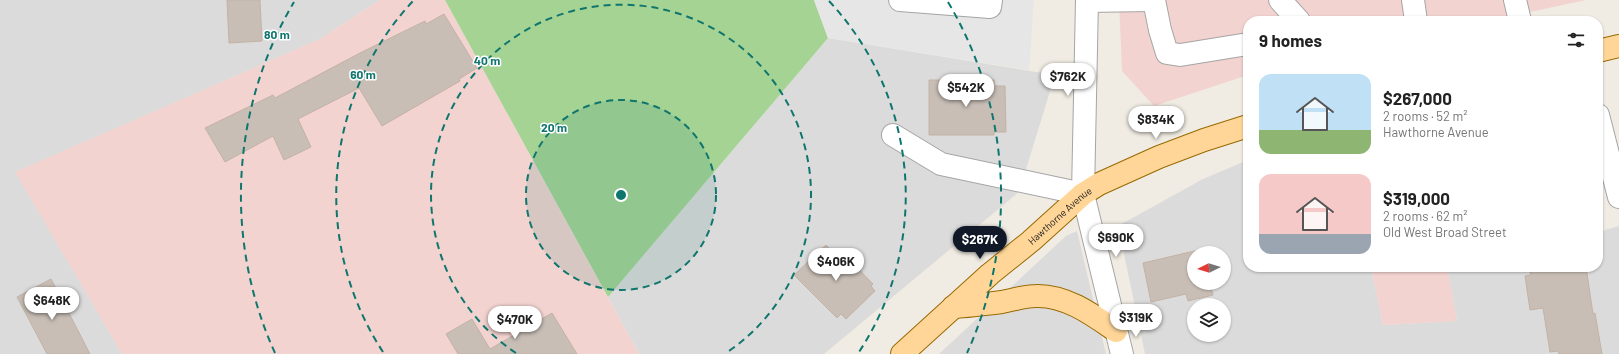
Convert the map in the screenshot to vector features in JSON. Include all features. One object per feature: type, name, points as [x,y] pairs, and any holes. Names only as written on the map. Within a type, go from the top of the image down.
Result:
[{"type":"main road","points":[[1603,50],[1619,46]]},
{"type":"main road","name":"Hawthorne Avenue","points":[[902,354],[990,274],[1031,241],[1083,194],[1106,181],[1159,157],[1243,128]]},
{"type":"main road","points":[[954,307],[1002,302],[1036,296],[1044,297],[1084,309],[1116,331]]},
{"type":"street","points":[[900,0],[990,7],[991,0]]},
{"type":"street","points":[[1122,354],[1083,194],[1087,0],[1151,0]]},
{"type":"street","points":[[1154,0],[1160,30],[1167,53],[1180,55],[1243,45]]},
{"type":"street","points":[[1280,0],[1294,16]]},
{"type":"street","points":[[1413,0],[1415,16]]},
{"type":"street","points":[[1515,0],[1519,16]]},
{"type":"street","points":[[1603,130],[1615,166],[1619,197]]},
{"type":"street","points":[[893,135],[941,164],[1083,194]]},
{"type":"shaded area","points":[[0,0],[380,0],[320,39],[16,172],[122,354],[0,354]]},
{"type":"shaded area","points":[[380,0],[445,0],[639,354],[122,354],[15,172],[320,39]]},
{"type":"shaded area","points":[[814,0],[1034,0],[1029,70],[828,38]]},
{"type":"shaded area","points":[[1119,0],[1586,0],[1511,16],[1243,16],[1243,77],[1154,106],[1122,71]]},
{"type":"shaded area","points":[[828,38],[1055,75],[1019,192],[824,354],[639,354],[608,297]]},
{"type":"shaded area","points":[[1243,162],[1243,272],[1372,272],[1383,325],[1457,321],[1448,272],[1603,272],[1603,231],[1619,226],[1619,354],[1145,354],[1118,226],[1203,179]]},
{"type":"shaded area","points":[[1077,231],[1106,354],[939,354],[1066,236]]},
{"type":"shaded area","points":[[1372,272],[1448,272],[1457,321],[1383,325]]},
{"type":"green space","points":[[445,0],[814,0],[828,38],[608,297]]},
{"type":"building","points":[[227,0],[260,0],[262,41],[229,43]]},
{"type":"building","points":[[444,14],[477,68],[459,79],[460,81],[382,126],[359,88],[298,119],[311,147],[284,160],[273,136],[225,162],[205,128],[273,95],[275,98],[360,53],[425,21],[426,24]]},
{"type":"building","points":[[929,80],[994,80],[994,86],[1005,86],[1006,132],[994,132],[994,135],[929,135]]},
{"type":"building","points":[[826,245],[835,254],[840,250],[873,284],[871,286],[875,291],[846,319],[841,314],[837,318],[794,275]]},
{"type":"building","points":[[1187,253],[1187,290],[1212,290],[1213,295],[1200,298],[1187,298],[1186,294],[1151,302],[1143,263]]},
{"type":"building","points":[[1530,272],[1587,272],[1593,314],[1595,313],[1602,354],[1559,354],[1558,351],[1550,352],[1543,308],[1530,310],[1525,276],[1531,275]]},
{"type":"building","points":[[51,279],[90,354],[47,354],[17,297]]},
{"type":"building","points":[[552,313],[577,354],[458,354],[446,334],[472,319],[490,349]]}]
